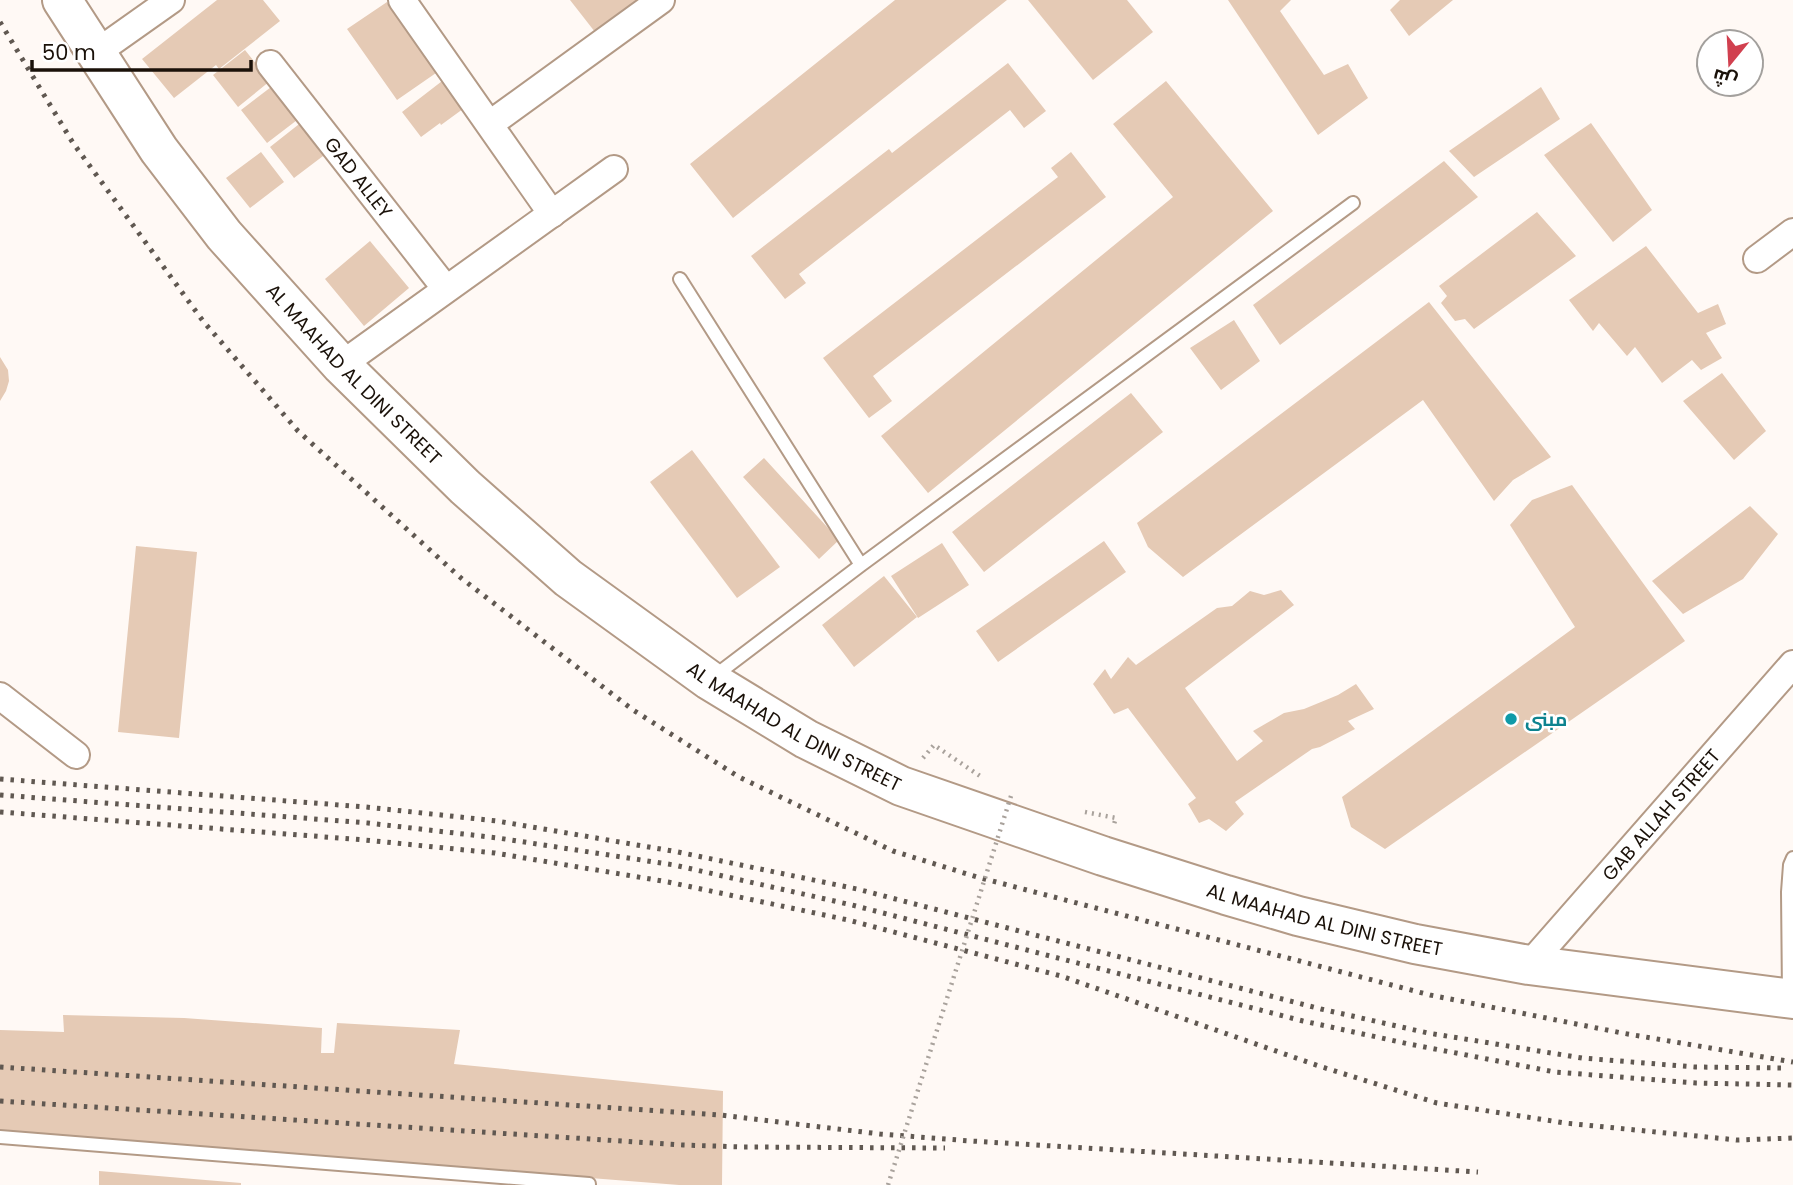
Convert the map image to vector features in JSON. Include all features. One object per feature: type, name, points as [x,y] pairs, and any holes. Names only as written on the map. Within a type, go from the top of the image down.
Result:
[{"type":"main road","name":"AL MAAHAD AL DINI STREET","points":[[62,0],[159,150],[223,235],[341,365],[465,487],[568,578],[709,680],[806,740],[901,786],[1103,856],[1298,916],[1415,944],[1529,965],[1791,999]]},
{"type":"street","points":[[96,53],[171,0]]},
{"type":"street","points":[[490,124],[661,0]]},
{"type":"street","points":[[408,2],[552,214]]},
{"type":"street","name":"GAD ALLEY","points":[[270,64],[446,289]]},
{"type":"street","points":[[341,365],[614,169]]},
{"type":"street","points":[[1757,259],[1793,232]]},
{"type":"street","name":"GAB ALLAH STREET","points":[[1529,965],[1793,664]]},
{"type":"street","points":[[0,696],[76,755]]},
{"type":"lane","points":[[709,680],[1353,203]]},
{"type":"lane","points":[[680,279],[861,565]]},
{"type":"lane","points":[[1791,999],[1790,865],[1793,858]]},
{"type":"lane","points":[[0,1137],[589,1184]]},
{"type":"path","points":[[888,1185],[1011,796]]},
{"type":"building","points":[[217,0],[263,0],[280,21],[219,69],[216,65],[174,98],[142,59]]},
{"type":"building","points":[[570,0],[637,0],[595,32]]},
{"type":"building","points":[[895,0],[1007,0],[733,218],[690,164]]},
{"type":"building","points":[[1028,0],[1127,0],[1153,32],[1093,80]]},
{"type":"building","points":[[1228,0],[1291,0],[1280,11],[1324,75],[1348,64],[1368,98],[1318,135]]},
{"type":"building","points":[[1400,0],[1453,0],[1409,36],[1390,10]]},
{"type":"building","points":[[387,2],[436,73],[397,100],[347,29]]},
{"type":"building","points":[[245,50],[270,81],[238,107],[213,75]]},
{"type":"building","points":[[1008,63],[1046,111],[1024,128],[1010,110],[799,274],[806,283],[785,299],[751,256],[889,149],[892,153]]},
{"type":"building","points":[[446,78],[467,106],[421,137],[402,112]]},
{"type":"building","points":[[1166,81],[1273,211],[928,493],[881,436],[1173,197],[1113,124]]},
{"type":"building","points":[[275,84],[301,117],[267,143],[241,110]]},
{"type":"building","points":[[1541,87],[1560,119],[1474,177],[1449,151]]},
{"type":"building","points":[[303,121],[327,153],[294,178],[270,147]]},
{"type":"building","points":[[1591,123],[1652,210],[1613,242],[1544,155]]},
{"type":"building","points":[[261,152],[284,182],[250,208],[226,178]]},
{"type":"building","points":[[1071,152],[1106,197],[873,376],[892,401],[869,418],[823,358],[1058,177],[1051,168]]},
{"type":"building","points":[[1444,161],[1478,197],[1280,345],[1253,305]]},
{"type":"building","points":[[1537,212],[1576,256],[1474,329],[1465,319],[1455,321],[1441,303],[1447,296],[1439,286]]},
{"type":"building","points":[[370,241],[409,288],[364,326],[325,279]]},
{"type":"building","points":[[1646,246],[1698,313],[1718,304],[1726,324],[1706,333],[1722,358],[1701,370],[1692,360],[1662,383],[1635,347],[1627,356],[1599,323],[1593,331],[1569,300]]},
{"type":"building","points":[[1429,302],[1551,457],[1513,480],[1494,501],[1423,400],[1183,577],[1148,547],[1137,523]]},
{"type":"building","points":[[1234,320],[1260,361],[1221,390],[1190,348]]},
{"type":"building","points":[[0,357],[8,370],[9,381],[0,401]]},
{"type":"building","points":[[1722,373],[1766,431],[1734,460],[1683,401]]},
{"type":"building","points":[[1131,393],[1163,432],[984,572],[952,532]]},
{"type":"building","points":[[692,450],[780,567],[737,598],[650,482]]},
{"type":"building","points":[[764,458],[839,540],[819,559],[743,477]]},
{"type":"building","name":"مبنى","points":[[1572,485],[1685,641],[1385,849],[1351,827],[1342,797],[1575,627],[1510,525],[1532,500]]},
{"type":"building","points":[[1750,506],[1778,534],[1743,579],[1683,614],[1652,581]]},
{"type":"building","points":[[1104,541],[1126,572],[998,662],[976,631]]},
{"type":"building","points":[[942,543],[969,585],[918,618],[891,576]]},
{"type":"building","points":[[136,546],[197,552],[179,738],[118,732]]},
{"type":"building","points":[[884,576],[917,617],[854,667],[822,625]]},
{"type":"building","points":[[1281,590],[1294,605],[1185,688],[1237,761],[1263,741],[1253,731],[1284,713],[1304,709],[1338,695],[1356,684],[1374,709],[1348,721],[1355,729],[1312,749],[1235,802],[1244,814],[1226,831],[1209,819],[1199,823],[1188,804],[1196,798],[1128,708],[1114,714],[1093,684],[1105,669],[1111,679],[1128,657],[1136,665],[1217,608],[1232,606],[1250,591],[1264,595]]},
{"type":"building","points":[[63,1015],[184,1018],[322,1028],[321,1053],[334,1053],[337,1023],[460,1030],[454,1064],[723,1091],[722,1185],[679,1185],[0,1131],[0,1030],[64,1032]]},
{"type":"building","points":[[99,1171],[241,1183],[241,1185],[99,1185]]},
{"type":"railway","points":[[0,22],[73,143],[203,321],[298,431],[461,578],[633,710],[739,777],[893,851],[977,877],[1430,995],[1622,1033],[1793,1062]]},
{"type":"railway","points":[[0,779],[366,807],[497,821],[678,852],[857,889],[1321,1009],[1428,1033],[1582,1058],[1695,1067],[1783,1068]]},
{"type":"railway","points":[[0,795],[368,823],[498,838],[674,865],[852,905],[1303,1021],[1409,1044],[1555,1072],[1696,1083],[1793,1085]]},
{"type":"railway","points":[[0,812],[365,840],[495,853],[668,882],[848,920],[1061,976],[1319,1066],[1437,1103],[1565,1123],[1737,1140],[1793,1138]]},
{"type":"railway","points":[[0,1067],[720,1115],[880,1134],[971,1141],[1478,1172]]},
{"type":"railway","points":[[0,1101],[683,1145],[945,1148]]},
{"type":"place","name":"مبنى","points":[[1511,719]]}]
